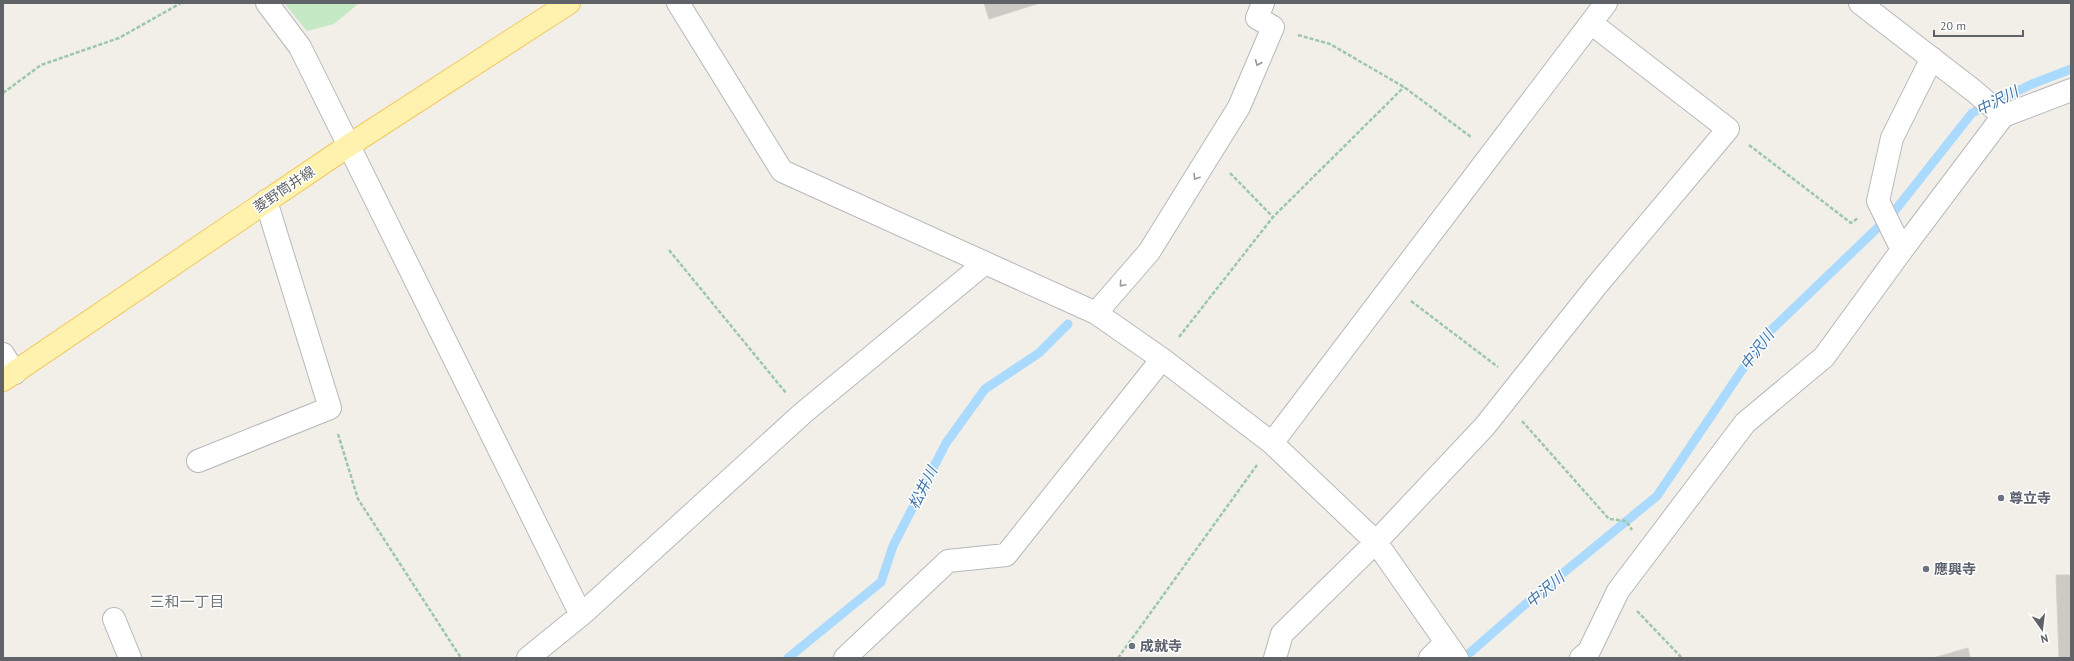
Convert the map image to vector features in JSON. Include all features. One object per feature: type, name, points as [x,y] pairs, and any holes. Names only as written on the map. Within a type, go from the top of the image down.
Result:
[{"type":"main road","name":"菱野筒井線","points":[[9,377],[348,146],[569,3]]},
{"type":"street","points":[[267,3],[300,47],[581,615]]},
{"type":"street","points":[[678,3],[782,171],[1091,311],[1162,359],[1272,443],[1376,542],[1450,649],[1430,658]]},
{"type":"street","points":[[1091,311],[1149,252],[1239,107],[1273,28],[1257,18],[1263,3]]},
{"type":"street","points":[[1272,443],[1606,3]]},
{"type":"street","points":[[1860,3],[1974,90],[2002,115]]},
{"type":"street","points":[[1276,658],[1282,634],[1376,542],[1485,426],[1608,273],[1728,129],[1590,24]]},
{"type":"street","points":[[1899,242],[1878,201],[1892,138],[1932,58]]},
{"type":"street","points":[[1581,658],[1590,651],[1618,591],[1745,423],[1824,357],[1899,242],[2002,115],[2071,90]]},
{"type":"street","points":[[198,461],[330,408],[266,201]]},
{"type":"street","points":[[528,658],[581,615],[803,413],[986,263]]},
{"type":"street","points":[[3,354],[9,377]]},
{"type":"street","points":[[845,658],[948,561],[1006,555],[1162,359]]},
{"type":"street","points":[[114,619],[130,658]]},
{"type":"path","points":[[3,93],[41,65],[119,38],[181,3]]},
{"type":"path","points":[[1273,28],[1330,44],[1404,87],[1493,152]]},
{"type":"path","points":[[1162,359],[1272,217],[1404,87]]},
{"type":"path","points":[[1728,129],[1851,223],[1878,201]]},
{"type":"path","points":[[1211,154],[1272,217]]},
{"type":"path","points":[[669,250],[803,413]]},
{"type":"path","points":[[1391,286],[1520,383]]},
{"type":"path","points":[[1504,402],[1608,519],[1626,521],[1648,551]]},
{"type":"path","points":[[330,408],[358,499],[461,658]]},
{"type":"path","points":[[1118,658],[1272,443]]},
{"type":"path","points":[[1618,591],[1682,658]]},
{"type":"green space","points":[[284,3],[359,3],[334,24],[307,31]]},
{"type":"building","points":[[984,3],[1040,3],[989,19]]},
{"type":"building","points":[[2056,575],[2071,575],[2071,658],[2059,658]]},
{"type":"building","points":[[1968,648],[1970,658],[1933,658]]},
{"type":"waterway","name":"中沢川","points":[[1464,658],[1529,601],[1657,496],[1765,336],[1893,213],[1972,113],[2032,84],[2071,69]]},
{"type":"waterway","name":"松井川","points":[[788,658],[881,582],[893,546],[946,443],[985,389],[1039,353],[1068,324]]},
{"type":"place","name":"尊立寺","points":[[2001,498]]},
{"type":"place","name":"應興寺","points":[[1926,569]]},
{"type":"place","name":"成就寺","points":[[1132,646]]},
{"type":"district","name":"三和一丁目","points":[[187,602]]}]
